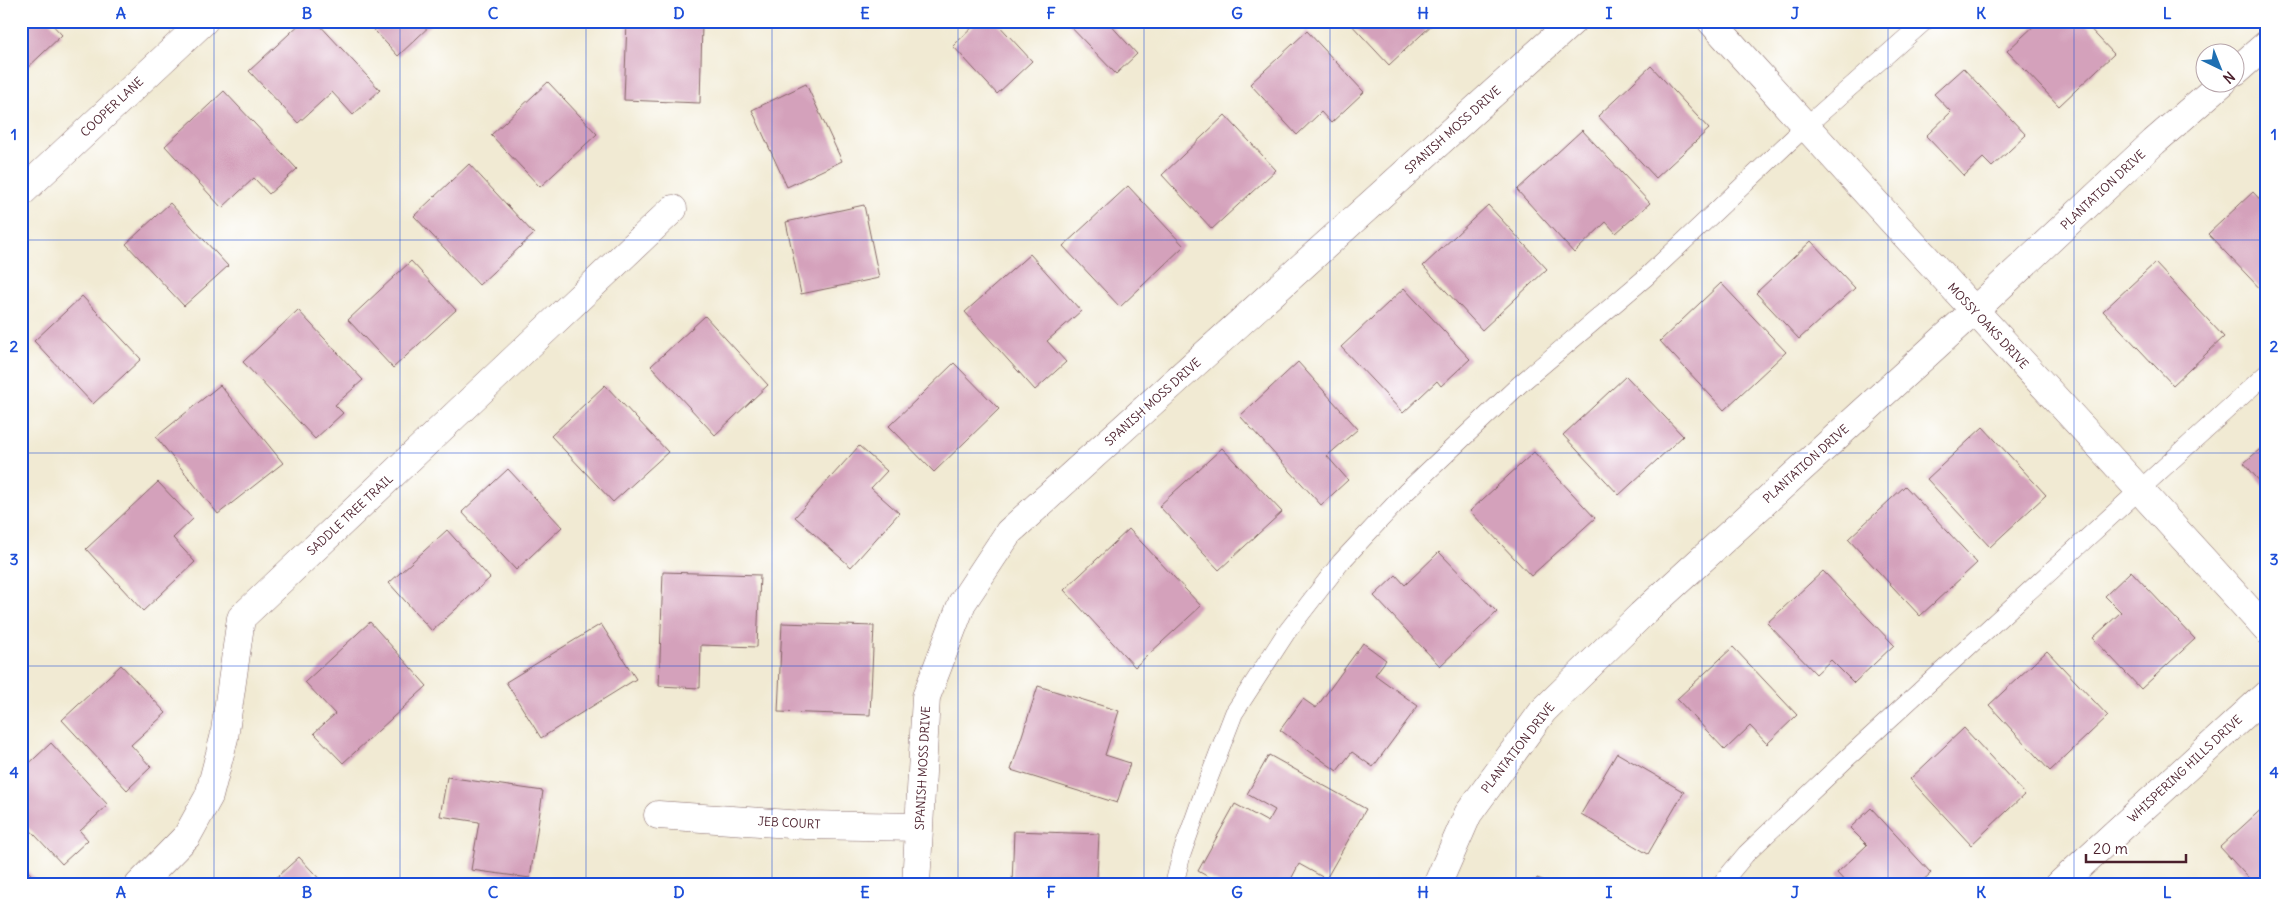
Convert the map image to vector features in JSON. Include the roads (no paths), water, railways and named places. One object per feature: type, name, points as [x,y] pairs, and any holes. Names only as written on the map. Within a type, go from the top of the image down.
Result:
[{"type":"street","name":"COOPER LANE","points":[[21,193],[204,21]]},
{"type":"street","name":"SPANISH MOSS DRIVE","points":[[916,885],[926,697],[962,603],[1009,532],[1573,21]]},
{"type":"street","name":"MOSSY OAKS DRIVE","points":[[1711,21],[1805,127],[2141,489],[2267,630]]},
{"type":"street","points":[[2246,62],[2267,44]]},
{"type":"street","name":"PLANTATION DRIVE","points":[[1437,885],[1468,814],[1543,711],[1641,615],[1974,311],[2154,142],[2212,92]]},
{"type":"street","name":"SADDLE TREE TRAIL","points":[[140,885],[187,836],[209,796],[224,738],[241,618],[673,209]]},
{"type":"street","name":"WHISPERING HILLS DRIVE","points":[[2059,885],[2267,694]]},
{"type":"street","name":"JEB COURT","points":[[658,815],[805,825],[919,827]]},
{"type":"lane","points":[[1174,885],[1182,853],[1206,782],[1234,713],[1286,633],[1341,562],[1406,492],[1505,398],[1645,278],[1805,127],[1924,21]]},
{"type":"lane","points":[[1720,885],[1746,854],[1774,827],[2267,373]]}]
